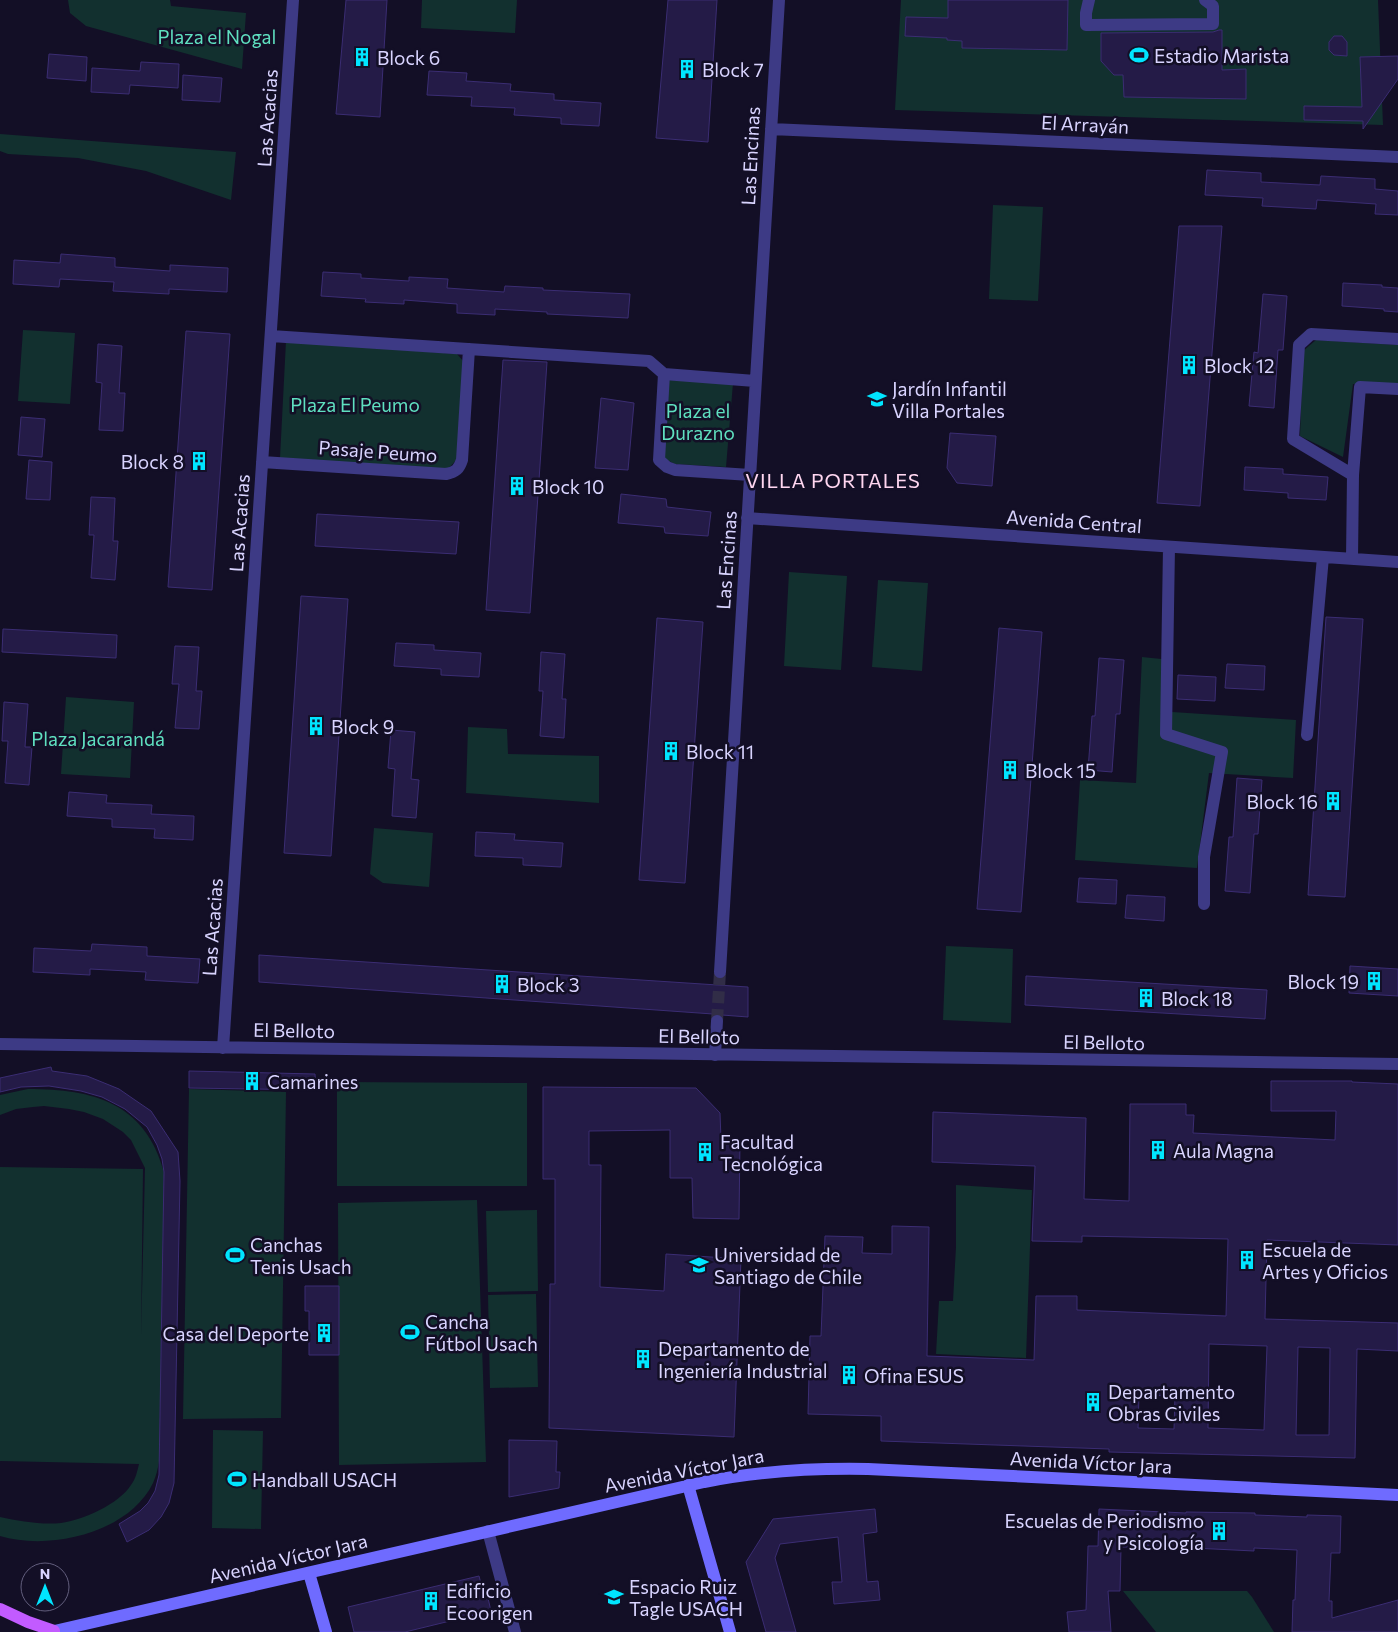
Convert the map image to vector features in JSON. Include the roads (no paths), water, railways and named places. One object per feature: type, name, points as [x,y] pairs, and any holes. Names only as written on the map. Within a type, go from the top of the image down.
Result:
[{"type":"main road","name":"Avenida Víctor Jara","points":[[52,1631],[688,1486],[720,1479],[776,1471],[837,1468],[1398,1494]]},
{"type":"main road","points":[[688,1486],[730,1632]]},
{"type":"main road","points":[[309,1572],[326,1632]]},
{"type":"main road","points":[[0,1609],[52,1631]]},
{"type":"street","name":"Las Acacias","points":[[223,1048],[294,0]]},
{"type":"street","name":"Las Encinas","points":[[720,972],[779,0]]},
{"type":"street","points":[[1089,0],[1086,25],[1213,24],[1213,6],[1205,0]]},
{"type":"street","name":"El Arrayán","points":[[771,129],[1398,157]]},
{"type":"street","points":[[1353,475],[1293,439],[1299,345],[1311,334],[1398,339]]},
{"type":"street","points":[[271,336],[649,361],[664,374],[755,381]]},
{"type":"street","name":"Pasaje Peumo","points":[[262,462],[446,474],[454,472],[460,468],[462,460],[469,350]]},
{"type":"street","points":[[664,374],[659,460],[661,463],[675,470],[750,475]]},
{"type":"street","points":[[1352,559],[1353,475],[1360,387],[1398,389]]},
{"type":"street","name":"Avenida Central","points":[[747,518],[1398,562]]},
{"type":"street","points":[[1169,547],[1166,734],[1222,752],[1204,857],[1204,904]]},
{"type":"street","points":[[1307,735],[1322,557]]},
{"type":"street","points":[[715,1055],[717,1022]]},
{"type":"street","name":"El Belloto","points":[[0,1044],[1398,1064]]},
{"type":"street","points":[[488,1531],[516,1632]]},
{"type":"tunnel","points":[[717,1021],[720,972]]},
{"type":"place","name":"Estadio Marista","points":[[1139,55]]},
{"type":"place","name":"Block 6","points":[[362,57]]},
{"type":"place","name":"Block 7","points":[[687,69]]},
{"type":"place","name":"Block 12","points":[[1189,365]]},
{"type":"place","name":"Jardín Infantil Villa Portales","points":[[877,399]]},
{"type":"place","name":"Block 8","points":[[199,461]]},
{"type":"place","name":"Block 10","points":[[517,486]]},
{"type":"place","name":"Block 9","points":[[316,726]]},
{"type":"place","name":"Block 11","points":[[671,751]]},
{"type":"place","name":"Block 15","points":[[1010,770]]},
{"type":"place","name":"Block 16","points":[[1333,801]]},
{"type":"place","name":"Block 19","points":[[1374,981]]},
{"type":"place","name":"Block 3","points":[[502,984]]},
{"type":"place","name":"Block 18","points":[[1146,998]]},
{"type":"place","name":"Camarines","points":[[252,1081]]},
{"type":"place","name":"Aula Magna","points":[[1158,1150]]},
{"type":"place","name":"Facultad Tecnológica","points":[[705,1152]]},
{"type":"place","name":"Canchas Tenis Usach","points":[[235,1255]]},
{"type":"place","name":"Escuela de Artes y Oficios","points":[[1247,1260]]},
{"type":"place","name":"Universidad de Santiago de Chile","points":[[699,1265]]},
{"type":"place","name":"Cancha Fútbol Usach","points":[[410,1332]]},
{"type":"place","name":"Casa del Deporte","points":[[324,1333]]},
{"type":"place","name":"Departamento de Ingeniería Industrial","points":[[643,1359]]},
{"type":"place","name":"Ofina ESUS","points":[[849,1375]]},
{"type":"place","name":"Departamento Obras Civiles","points":[[1093,1402]]},
{"type":"place","name":"Handball USACH","points":[[237,1479]]},
{"type":"place","name":"Escuelas de Periodismo y Psicología","points":[[1219,1531]]},
{"type":"place","name":"Espacio Ruiz Tagle USACH","points":[[614,1597]]},
{"type":"place","name":"Edificio Ecoorigen","points":[[431,1601]]},
{"type":"district","name":"VILLA PORTALES","points":[[833,480]]},
{"type":"park label","name":"Plaza el Nogal","points":[[217,36]]},
{"type":"park label","name":"Plaza El Peumo","points":[[355,404]]},
{"type":"park label","name":"Plaza el Durazno","points":[[698,421]]},
{"type":"park label","name":"Plaza Jacarandá","points":[[98,738]]}]
